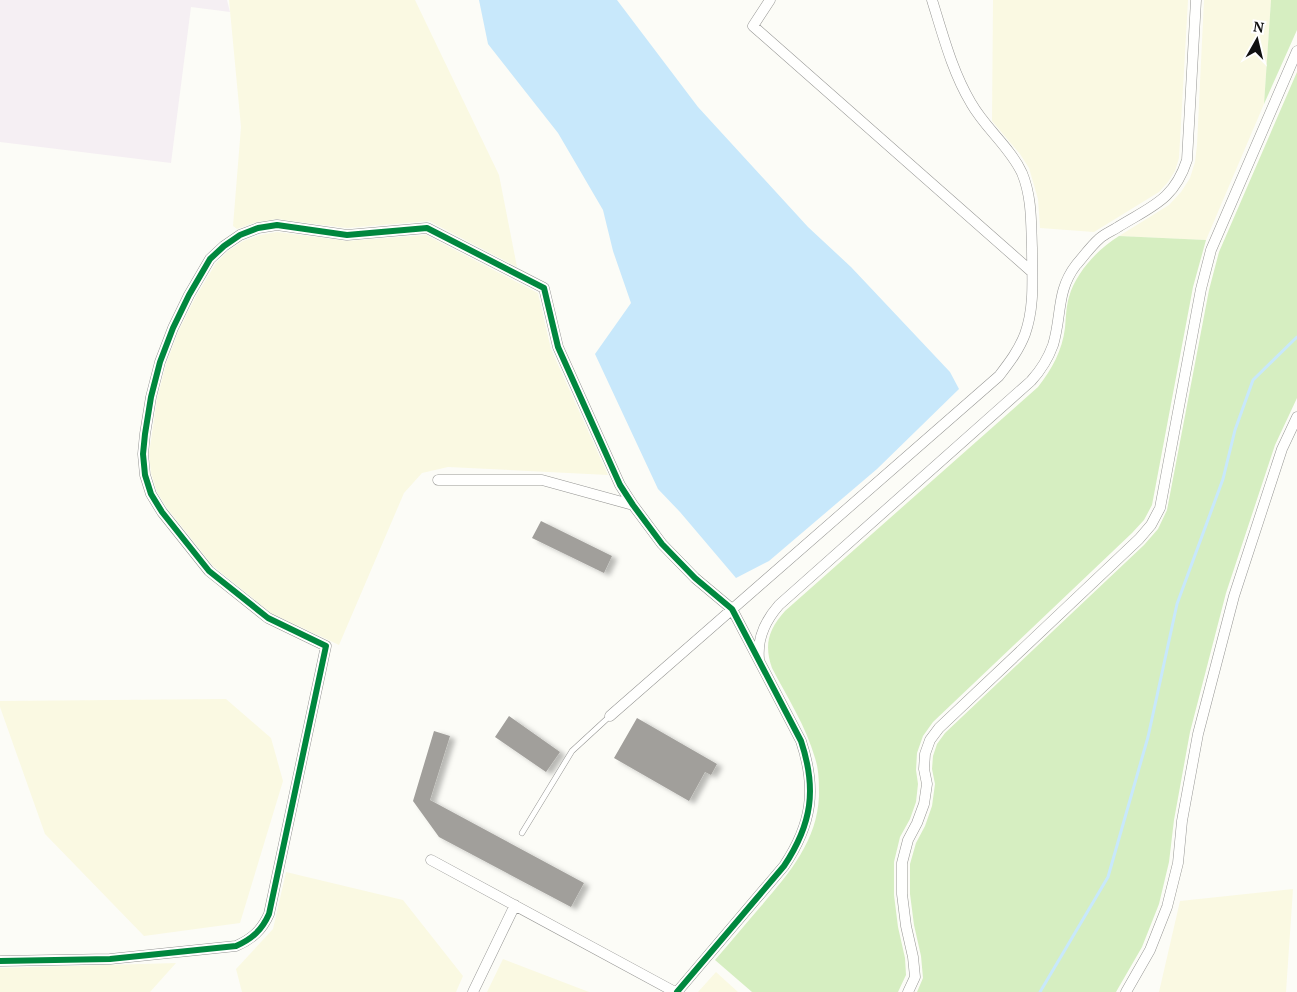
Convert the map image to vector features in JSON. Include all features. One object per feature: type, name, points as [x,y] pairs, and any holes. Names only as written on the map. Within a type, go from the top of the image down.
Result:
[{"type":"street","points":[[770,0],[753,26],[1032,272]]},
{"type":"street","points":[[610,716],[998,376],[1014,357],[1024,336],[1031,312],[1032,272],[1030,200],[1027,186],[1014,159],[986,126],[966,94],[948,52],[932,0]]},
{"type":"street","points":[[760,663],[760,637],[772,612],[1031,381],[1041,370],[1054,343],[1060,297],[1065,282],[1075,266],[1099,238],[1164,198],[1174,187],[1182,174],[1187,160],[1196,0]]},
{"type":"street","points":[[908,992],[915,977],[903,902],[902,863],[908,840],[924,804],[927,784],[924,769],[925,754],[930,740],[939,728],[1151,525],[1160,508],[1201,288],[1211,250],[1297,51]]},
{"type":"street","points":[[0,961],[110,958],[236,946],[256,934],[264,925],[269,914],[326,646],[268,618],[209,571],[162,512],[151,494],[145,475],[142,454],[151,398],[160,362],[173,328],[189,295],[210,259],[240,235],[258,228],[277,226],[347,235],[427,228],[544,288],[558,347],[620,485],[633,506],[678,562],[732,609],[801,741],[808,762],[811,791],[810,806],[805,827],[796,848],[784,866],[676,992],[431,860]]},
{"type":"street","points":[[1126,992],[1150,950],[1167,907],[1178,863],[1182,821],[1198,734],[1234,596],[1282,449],[1297,417]]},
{"type":"street","points":[[438,480],[542,480],[633,506]]},
{"type":"street","points":[[473,992],[515,905]]},
{"type":"lane","points":[[522,833],[572,751],[610,716]]},
{"type":"shaded area","points":[[0,0],[227,0],[230,12],[191,7],[171,163],[0,142]]},
{"type":"green space","points":[[229,0],[415,0],[499,175],[517,267],[429,221],[347,228],[277,219],[256,222],[237,229],[233,226],[241,127]]},
{"type":"green space","points":[[993,0],[1188,0],[1179,158],[1175,171],[1159,192],[1094,232],[1040,228],[1038,199],[1029,168],[1020,154],[992,121]]},
{"type":"green space","points":[[1204,0],[1271,0],[1264,104],[1206,240],[1119,236],[1169,205],[1190,178],[1195,162],[1197,145]]},
{"type":"green space","points":[[1271,0],[1297,0],[1297,30],[1264,104]]},
{"type":"green space","points":[[1297,72],[1297,398],[1275,445],[1226,593],[1190,732],[1174,820],[1169,862],[1159,904],[1142,947],[1116,992],[917,992],[923,978],[910,894],[910,864],[916,843],[925,826],[932,806],[935,784],[932,769],[933,756],[937,744],[945,733],[1144,545],[1158,529],[1167,510],[1209,290],[1219,252]]},
{"type":"green space","points":[[277,232],[347,241],[426,235],[538,293],[551,349],[608,475],[448,467],[422,473],[404,493],[339,645],[271,613],[213,566],[167,508],[157,492],[151,473],[149,454],[157,399],[166,364],[179,330],[195,298],[216,263],[228,251],[243,241]]},
{"type":"green space","points":[[1119,236],[1206,240],[1193,287],[1152,505],[1144,520],[1132,533],[933,722],[923,736],[917,753],[916,770],[918,784],[916,802],[910,819],[900,837],[894,862],[894,895],[898,927],[905,958],[906,975],[898,992],[752,992],[715,960],[792,868],[813,827],[819,796],[817,767],[811,746],[772,668],[768,652],[771,631],[785,611],[1038,387],[1059,352],[1064,336],[1068,301],[1072,288],[1082,270],[1096,254]]},
{"type":"green space","points":[[226,699],[271,738],[283,781],[240,923],[144,936],[45,834],[0,707],[0,701]]},
{"type":"green space","points":[[286,872],[403,900],[463,976],[456,992],[242,992],[236,969],[273,929]]},
{"type":"green space","points":[[1293,889],[1286,992],[1159,992],[1180,901]]},
{"type":"green space","points":[[503,959],[589,992],[487,992]]},
{"type":"green space","points":[[176,963],[150,992],[0,992],[0,968]]},
{"type":"green space","points":[[716,972],[738,992],[698,992]]},
{"type":"water","points":[[479,0],[617,0],[698,107],[808,227],[851,267],[950,372],[959,389],[877,469],[769,561],[736,578],[658,489],[595,354],[631,303],[613,251],[603,210],[558,133],[488,44]]},
{"type":"building","points":[[541,521],[612,556],[604,573],[532,538]]},
{"type":"building","points":[[509,716],[560,752],[546,772],[495,737]]},
{"type":"building","points":[[637,718],[717,764],[711,775],[705,772],[689,801],[614,758]]},
{"type":"building","points":[[434,731],[450,736],[430,800],[584,883],[571,907],[439,837],[413,801]]},
{"type":"waterway","points":[[1040,992],[1108,877],[1148,737],[1177,604],[1223,479],[1235,430],[1253,380],[1297,337]]},
{"type":"cycle path","points":[[0,961],[110,959],[236,946],[256,933],[266,920],[269,914],[326,646],[268,618],[209,571],[162,512],[151,494],[145,475],[143,454],[151,397],[160,362],[173,328],[189,295],[210,259],[240,235],[258,228],[277,225],[347,235],[427,228],[544,288],[558,347],[620,485],[662,544],[695,578],[732,609],[801,741],[806,758],[810,791],[809,806],[801,836],[784,866],[677,992]]}]
